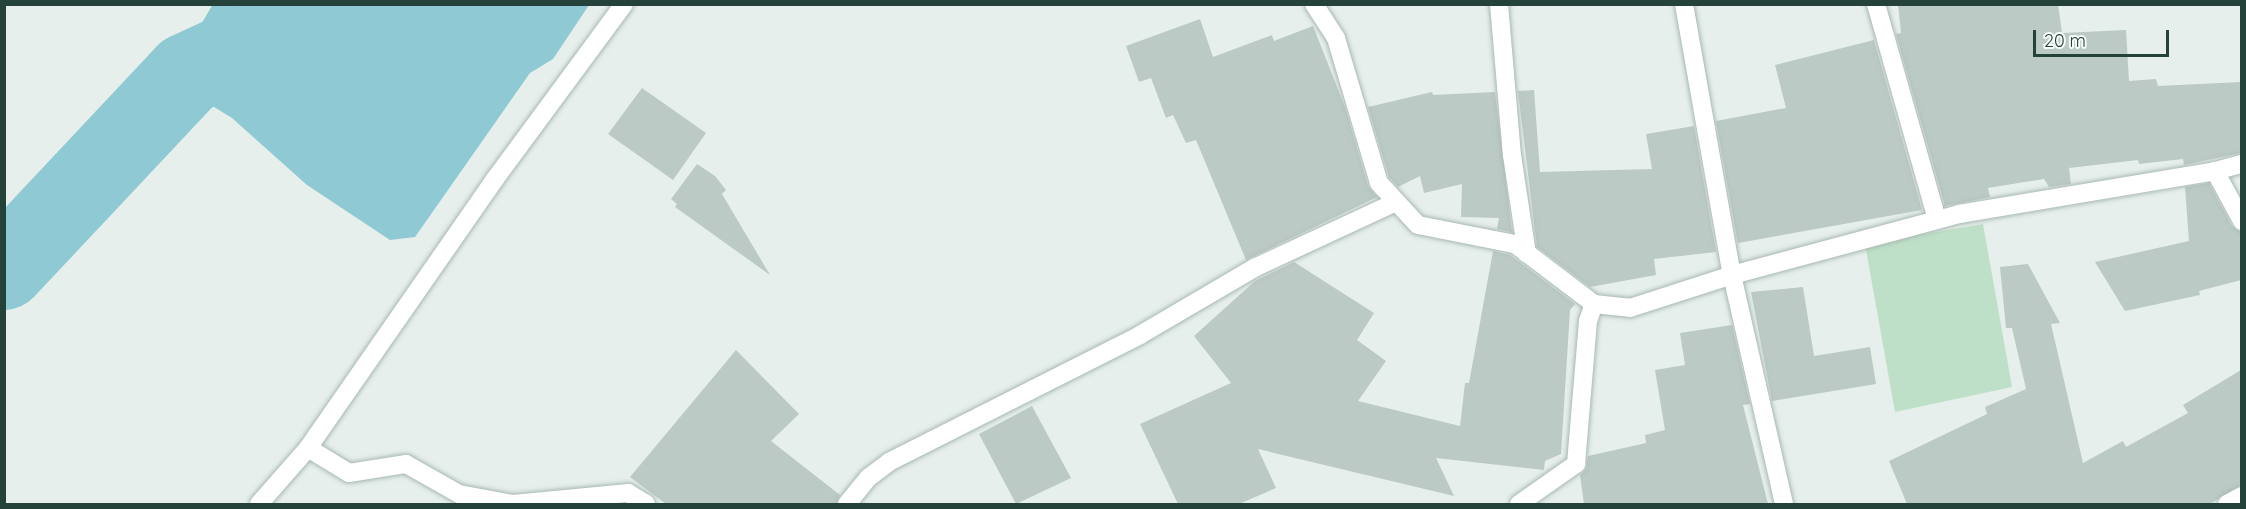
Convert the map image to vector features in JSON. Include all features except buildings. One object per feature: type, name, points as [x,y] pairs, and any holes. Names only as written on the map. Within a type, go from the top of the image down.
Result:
[{"type":"street","points":[[259,504],[308,448],[495,178],[624,4]]},
{"type":"street","points":[[1314,4],[1336,38],[1379,183],[1396,202],[1418,225],[1515,244],[1594,304],[1630,308],[1732,275],[1937,220],[2215,171],[2241,164]]},
{"type":"street","points":[[1499,4],[1512,155],[1527,254]]},
{"type":"street","points":[[1684,4],[1732,275],[1784,504]]},
{"type":"street","points":[[1876,4],[1937,220]]},
{"type":"street","points":[[2215,171],[2241,221]]},
{"type":"street","points":[[847,504],[868,478],[889,462],[1140,335],[1257,267],[1396,202]]},
{"type":"street","points":[[1519,504],[1576,464],[1588,321],[1594,304]]},
{"type":"street","points":[[308,448],[348,473],[406,464],[459,494],[513,504],[628,493],[646,504]]},
{"type":"street","points":[[2227,504],[2241,496]]},
{"type":"green space","points":[[1983,224],[2012,387],[1895,412],[1865,244]]},
{"type":"water","points":[[213,4],[589,5],[553,59],[530,73],[415,237],[390,240],[307,185],[232,118],[180,86],[172,74]]},
{"type":"waterway","points":[[4,269],[187,74],[340,4]]}]
